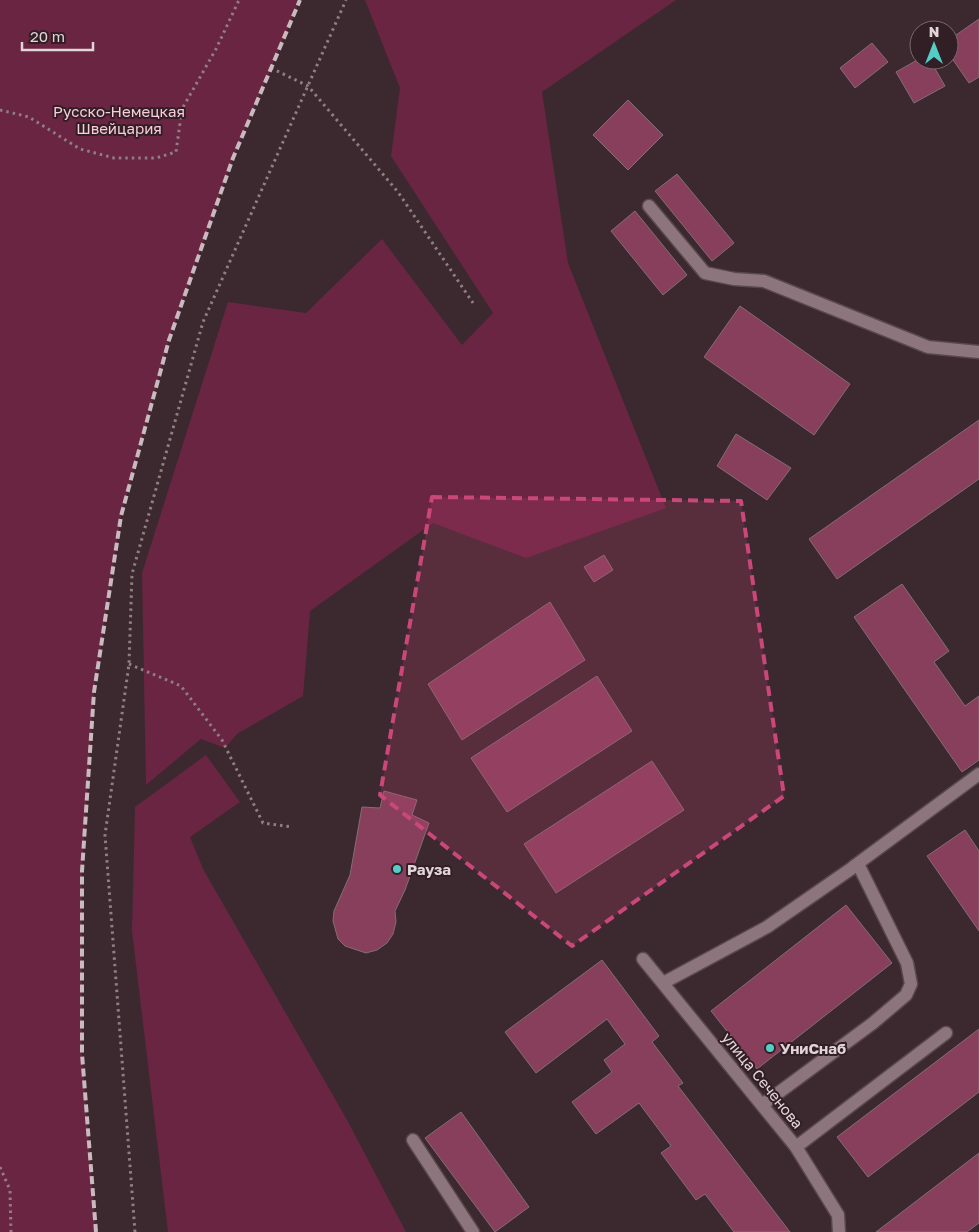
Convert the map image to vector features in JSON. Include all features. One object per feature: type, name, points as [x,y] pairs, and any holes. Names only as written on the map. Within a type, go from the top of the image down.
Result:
[{"type":"street","points":[[649,206],[705,273],[734,280],[764,281],[928,346],[979,352]]},
{"type":"street","points":[[663,983],[767,926],[858,864],[979,774]]},
{"type":"street","points":[[762,1105],[873,1022],[906,995],[911,984],[908,963],[858,864]]},
{"type":"street","name":"улица Сеченова","points":[[643,959],[796,1147],[838,1215],[839,1232]]},
{"type":"street","points":[[796,1147],[946,1033]]},
{"type":"street","points":[[413,1140],[473,1232]]},
{"type":"path","points":[[0,110],[28,117],[80,149],[114,158],[156,158],[176,152],[182,109],[216,49],[239,0]]},
{"type":"path","points":[[135,1232],[105,835],[129,664],[132,574],[203,322],[346,0]]},
{"type":"path","points":[[271,68],[308,86],[398,192],[473,303]]},
{"type":"path","points":[[129,664],[180,686],[222,740],[263,823],[292,827]]},
{"type":"path","points":[[0,1167],[10,1190],[11,1232]]},
{"type":"highlighted area","points":[[432,497],[741,501],[784,796],[572,946],[380,795]]},
{"type":"green space","name":"Русско-Немецкая Швейцария","points":[[0,0],[300,0],[233,158],[169,340],[121,516],[94,692],[82,871],[82,1054],[96,1232],[0,1232]]},
{"type":"green space","points":[[365,0],[676,0],[542,92],[568,263],[666,508],[526,558],[433,523],[310,611],[303,696],[237,734],[225,748],[201,739],[146,785],[142,573],[228,302],[306,313],[382,239],[462,345],[493,313],[391,156],[400,88]]},
{"type":"green space","points":[[206,755],[240,802],[190,837],[203,869],[346,1118],[406,1232],[168,1232],[132,931],[135,807]]},
{"type":"building","points":[[979,19],[979,77],[969,83],[959,68],[959,33]]},
{"type":"building","points":[[872,43],[888,62],[855,88],[840,68]]},
{"type":"building","points":[[909,65],[909,70],[936,70],[945,86],[914,103],[896,72]]},
{"type":"building","points":[[628,100],[663,135],[628,170],[593,135]]},
{"type":"building","points":[[677,174],[734,243],[712,261],[655,191]]},
{"type":"building","points":[[635,211],[687,275],[663,295],[611,231]]},
{"type":"building","points":[[740,306],[850,384],[814,435],[704,357]]},
{"type":"building","points":[[979,420],[979,479],[837,579],[809,539]]},
{"type":"building","points":[[736,434],[791,468],[767,500],[717,466]]},
{"type":"building","points":[[604,555],[613,570],[594,582],[584,567]]},
{"type":"building","points":[[902,584],[949,651],[934,662],[965,706],[979,696],[979,760],[962,772],[854,617]]},
{"type":"building","points":[[550,602],[585,660],[462,740],[428,684]]},
{"type":"building","points":[[597,676],[632,731],[507,812],[471,758]]},
{"type":"building","points":[[652,761],[684,810],[556,893],[524,844]]},
{"type":"building","points":[[384,791],[417,800],[412,815],[429,823],[405,890],[395,911],[396,922],[393,934],[387,943],[377,950],[366,953],[345,946],[338,939],[333,921],[334,911],[350,875],[362,807],[380,808]]},
{"type":"building","points":[[965,830],[979,851],[979,931],[927,856]]},
{"type":"building","points":[[846,905],[892,963],[757,1069],[711,1011]]},
{"type":"building","points":[[602,960],[659,1036],[652,1042],[683,1083],[678,1086],[790,1232],[734,1232],[705,1194],[696,1200],[661,1153],[671,1146],[639,1103],[596,1134],[572,1102],[612,1072],[604,1060],[625,1044],[607,1019],[536,1073],[505,1032]]},
{"type":"building","points":[[979,1029],[979,1092],[868,1177],[837,1137]]},
{"type":"building","points":[[461,1112],[529,1207],[495,1232],[425,1138]]},
{"type":"building","points":[[979,1153],[979,1223],[967,1232],[876,1232]]},
{"type":"railway","points":[[96,1232],[82,1054],[82,871],[94,692],[121,516],[169,340],[233,158],[300,0]]},
{"type":"place","name":"Рауза","points":[[397,869]]},
{"type":"place","name":"УниСнаб","points":[[770,1048]]}]
